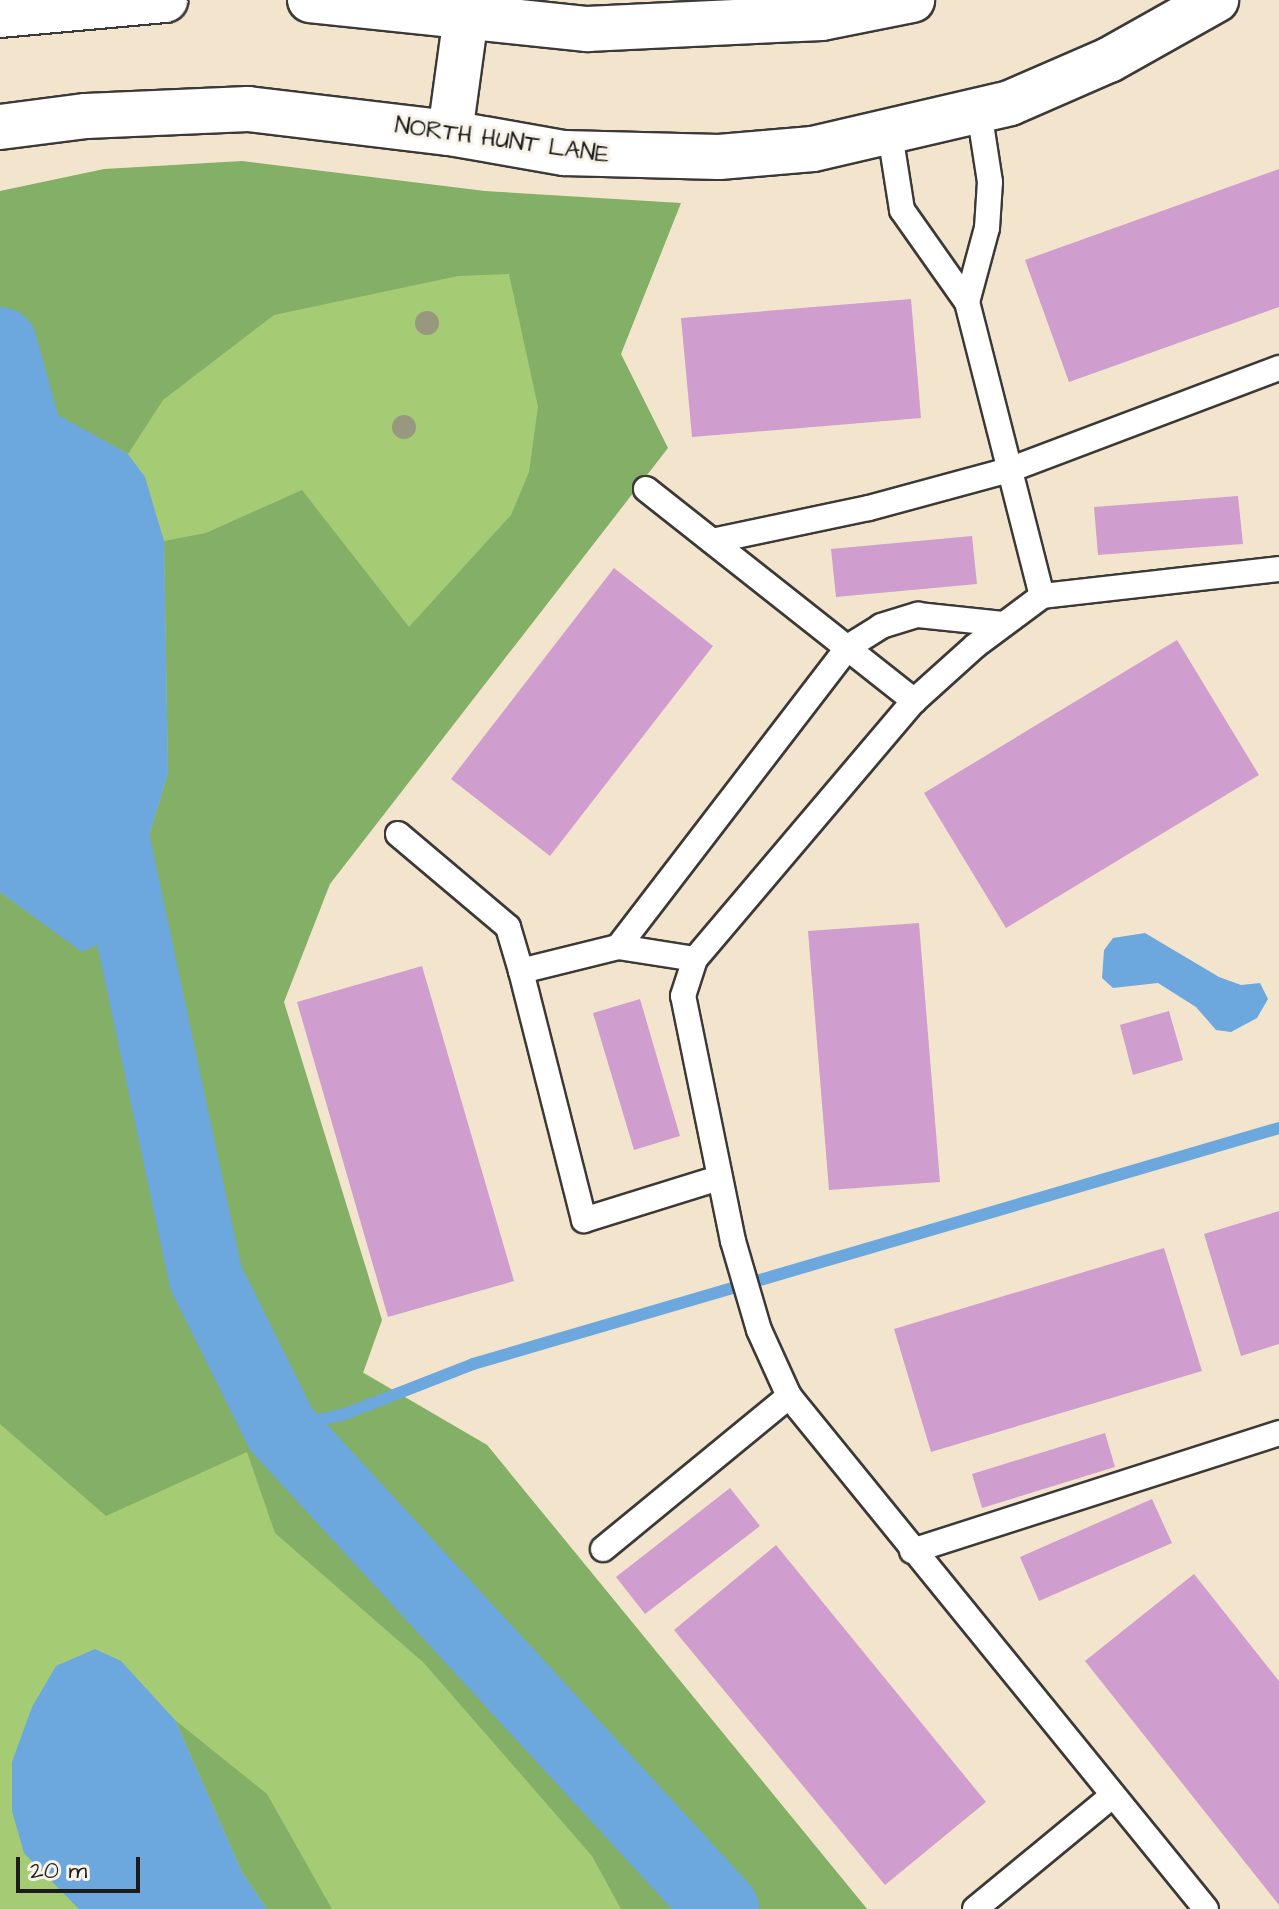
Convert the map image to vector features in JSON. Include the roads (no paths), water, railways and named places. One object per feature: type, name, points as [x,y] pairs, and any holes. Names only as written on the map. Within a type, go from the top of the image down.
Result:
[{"type":"main road","points":[[0,15],[165,0]]},
{"type":"main road","points":[[310,0],[467,8],[587,29],[738,25],[822,18],[912,0]]},
{"type":"main road","name":"NORTH HUNT LANE","points":[[0,127],[86,116],[248,109],[450,133],[524,149],[620,157],[797,150],[890,134],[979,111],[1109,60],[1216,0]]},
{"type":"main road","points":[[450,133],[467,8]]},
{"type":"lane","points":[[967,302],[987,228],[990,182],[979,111]]},
{"type":"lane","points":[[890,134],[902,210],[967,302],[1042,596]]},
{"type":"lane","points":[[712,541],[869,508],[1009,470],[1279,368]]},
{"type":"lane","points":[[646,489],[914,701]]},
{"type":"lane","points":[[1206,1909],[789,1396],[759,1330],[733,1241],[683,996],[695,959],[914,701],[1003,624],[1042,596],[1279,569]]},
{"type":"lane","points":[[618,947],[848,647],[881,626],[918,615],[1003,624]]},
{"type":"lane","points":[[398,834],[508,927],[584,1220],[719,1178]]},
{"type":"lane","points":[[521,971],[618,947],[695,959]]},
{"type":"lane","points":[[603,1549],[789,1396]]},
{"type":"lane","points":[[912,1551],[1279,1433]]},
{"type":"lane","points":[[975,1909],[1112,1796]]},
{"type":"water","points":[[49,410],[128,454],[145,477],[164,541],[168,773],[119,935],[82,952],[0,892],[0,412]]},
{"type":"water","points":[[1145,933],[1219,977],[1241,985],[1260,983],[1268,999],[1257,1018],[1231,1032],[1216,1030],[1196,1007],[1158,983],[1113,988],[1102,978],[1104,950],[1113,938]]},
{"type":"water","points":[[95,1649],[121,1661],[175,1720],[242,1872],[267,1909],[79,1909],[24,1853],[12,1811],[12,1762],[32,1707],[56,1666]]},
{"type":"waterway","points":[[0,344],[46,510]]},
{"type":"waterway","points":[[107,813],[206,1278],[281,1429],[722,1909]]},
{"type":"waterway","points":[[281,1429],[345,1414],[473,1364],[1279,1128]]}]
